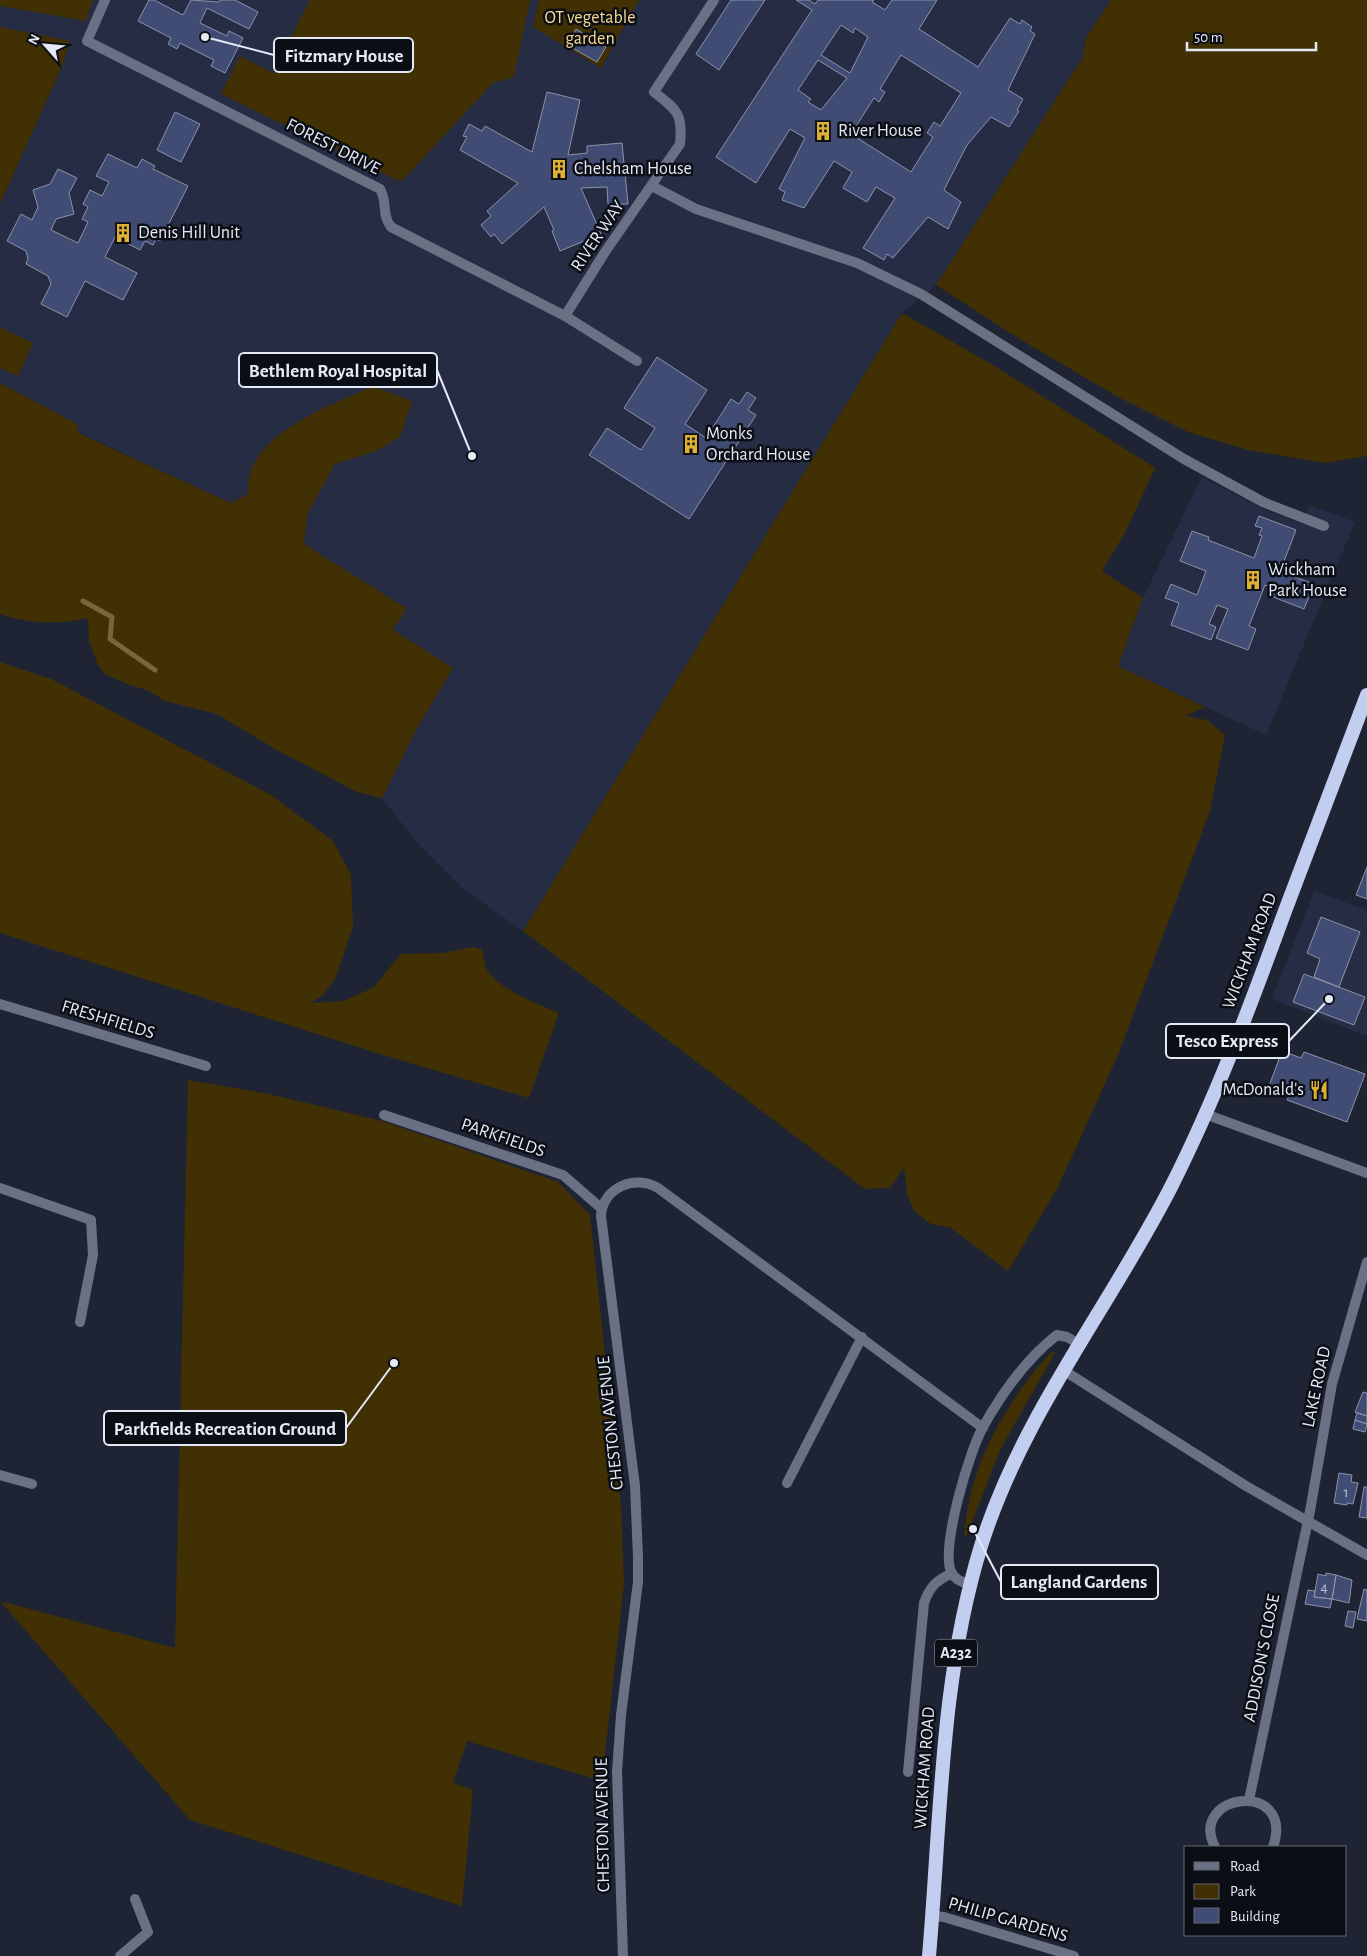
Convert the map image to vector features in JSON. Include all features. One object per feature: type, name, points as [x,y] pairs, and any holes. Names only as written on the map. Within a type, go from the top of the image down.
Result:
[{"type":"highway","name":"WICKHAM ROAD","points":[[929,1956],[949,1700],[970,1584],[989,1523],[1010,1471],[1064,1370],[1158,1211],[1205,1114],[1252,998],[1367,695]]},
{"type":"street","name":"FOREST DRIVE","points":[[105,0],[87,41],[380,189],[385,198],[384,218],[391,226],[565,316]]},
{"type":"street","name":"RIVER WAY","points":[[565,316],[605,252],[680,144],[682,126],[677,109],[654,92],[714,0]]},
{"type":"street","points":[[652,186],[696,209],[857,263],[921,294],[1184,459],[1263,502],[1324,526]]},
{"type":"street","points":[[565,316],[637,361]]},
{"type":"street","name":"FRESHFIELDS","points":[[0,1004],[206,1066]]},
{"type":"street","name":"PARKFIELDS","points":[[384,1114],[563,1175],[602,1210]]},
{"type":"street","points":[[1205,1114],[1367,1173]]},
{"type":"street","points":[[602,1210],[609,1195],[623,1185],[644,1182],[652,1184],[983,1428]]},
{"type":"street","points":[[0,1188],[91,1220],[92,1255],[80,1322]]},
{"type":"street","name":"CHESTON AVENUE","points":[[602,1210],[635,1486],[638,1557],[638,1582],[621,1715],[617,1772],[623,1956]]},
{"type":"street","name":"LAKE ROAD","points":[[1307,1522],[1332,1384],[1367,1262]]},
{"type":"street","points":[[970,1584],[959,1581],[952,1573],[950,1565],[952,1534],[966,1469],[983,1428],[1015,1378],[1037,1350],[1057,1335],[1067,1337],[1079,1344]]},
{"type":"street","points":[[787,1483],[862,1337]]},
{"type":"street","points":[[1064,1370],[1246,1486],[1367,1555]]},
{"type":"street","points":[[0,1474],[32,1484]]},
{"type":"street","name":"ADDISON'S CLOSE","points":[[1249,1800],[1307,1522]]},
{"type":"street","name":"WICKHAM ROAD","points":[[908,1772],[924,1603],[928,1590],[935,1582],[952,1573]]},
{"type":"street","points":[[1215,1846],[1211,1831],[1213,1820],[1219,1811],[1238,1800],[1249,1800],[1267,1809],[1273,1818],[1276,1828],[1272,1846]]},
{"type":"street","points":[[120,1956],[148,1932],[135,1899]]},
{"type":"street","name":"PHILIP GARDENS","points":[[933,1916],[944,1917],[1074,1956]]},
{"type":"shaded area","points":[[0,0],[1111,0],[1086,38],[1083,57],[936,285],[902,313],[523,931],[466,891],[415,840],[382,798],[415,732],[392,629],[400,620],[231,503],[78,432],[77,424],[0,383],[0,204],[63,64],[70,42],[0,27]]},
{"type":"shaded area","points":[[1202,477],[1261,508],[1302,524],[1310,505],[1355,522],[1266,735],[1118,666],[1143,598]]},
{"type":"shaded area","points":[[1314,891],[1367,910],[1367,1036],[1272,999]]},
{"type":"green space","points":[[0,0],[93,0],[86,21],[0,6]]},
{"type":"green space","points":[[310,0],[530,0],[514,77],[493,83],[401,182],[221,94],[240,56],[273,73]]},
{"type":"green space","name":"OT vegetable garden","points":[[539,0],[639,0],[601,68],[533,27]]},
{"type":"green space","points":[[1111,0],[1367,0],[1367,456],[1326,463],[1248,450],[1188,432],[1118,397],[1013,335],[936,285],[1083,57],[1086,38]]},
{"type":"green space","points":[[0,27],[70,41],[63,64],[0,204]]},
{"type":"green space","points":[[902,313],[993,365],[1155,468],[1126,531],[1102,571],[1143,598],[1118,666],[1205,707],[1185,716],[1207,720],[1225,735],[1210,811],[1118,1055],[1058,1187],[1008,1271],[951,1228],[931,1224],[915,1212],[907,1194],[904,1168],[890,1188],[865,1189],[523,931]]},
{"type":"green space","points":[[0,327],[33,343],[18,376],[0,368]]},
{"type":"green space","points":[[0,383],[77,424],[78,433],[231,503],[248,494],[250,473],[259,455],[274,439],[313,414],[372,386],[412,401],[400,437],[376,451],[335,464],[307,515],[304,544],[406,608],[400,620],[392,629],[453,668],[415,732],[382,798],[357,792],[277,750],[217,714],[165,701],[149,691],[105,674],[98,665],[89,641],[88,618],[66,622],[33,622],[0,614]]},
{"type":"green space","points":[[0,662],[51,679],[271,795],[333,841],[351,875],[353,927],[335,979],[323,995],[311,1003],[343,1001],[373,988],[401,954],[443,953],[474,947],[482,950],[487,970],[501,984],[530,1001],[559,1013],[529,1098],[383,1055],[0,933]]},
{"type":"green space","points":[[188,1080],[269,1094],[382,1121],[558,1182],[590,1215],[621,1503],[624,1584],[602,1781],[467,1741],[453,1783],[473,1790],[462,1906],[190,1820],[0,1601],[175,1648]]},
{"type":"green space","points":[[1053,1351],[1055,1353],[1000,1450],[967,1535],[964,1536],[970,1496],[989,1443],[1019,1392]]},
{"type":"building","points":[[149,0],[154,0],[183,15],[191,0],[219,2],[220,0],[235,0],[258,12],[249,29],[207,8],[200,23],[227,36],[229,31],[243,38],[225,73],[211,66],[214,60],[180,43],[177,49],[168,44],[171,38],[138,21]]},
{"type":"building","points":[[731,0],[765,0],[719,70],[696,54]]},
{"type":"building","name":"River House","points":[[796,0],[809,0],[815,4],[818,0],[874,0],[872,2],[885,10],[892,0],[937,0],[919,29],[978,67],[1010,18],[1020,24],[1022,20],[1032,27],[1030,31],[1035,34],[1008,90],[1023,99],[1017,110],[1019,111],[1009,127],[991,117],[967,145],[944,190],[961,202],[948,229],[928,217],[893,258],[887,254],[884,260],[863,248],[895,198],[876,187],[867,202],[843,188],[852,172],[834,161],[804,208],[782,200],[785,192],[779,189],[805,138],[790,129],[756,183],[716,157],[812,10]],"holes":[[[841,25],[853,33],[855,28],[868,37],[850,73],[821,55]],[[901,55],[961,93],[940,126],[934,122],[927,133],[933,137],[911,172],[851,134],[874,98],[879,102],[885,92],[880,89]],[[818,60],[847,78],[821,110],[808,102],[811,99],[798,90]]]},
{"type":"building","points":[[576,29],[606,47],[597,62],[567,45]]},
{"type":"building","name":"Chelsham House","points":[[547,92],[580,100],[568,155],[587,153],[587,146],[622,143],[628,204],[608,204],[607,187],[581,188],[601,234],[560,251],[552,231],[554,230],[544,207],[502,244],[494,234],[491,237],[481,225],[491,216],[487,211],[518,183],[460,150],[467,137],[463,136],[469,124],[482,131],[485,126],[532,152]]},
{"type":"building","points":[[175,112],[200,124],[181,162],[157,150]]},
{"type":"building","name":"Denis Hill Unit","points":[[108,154],[137,168],[142,159],[155,166],[153,169],[188,186],[160,241],[156,239],[153,245],[145,241],[140,250],[115,237],[105,257],[137,273],[123,300],[85,281],[67,317],[41,304],[51,284],[48,276],[26,264],[28,259],[26,251],[7,241],[21,214],[32,220],[38,207],[33,190],[50,184],[58,169],[77,178],[69,193],[74,214],[56,219],[51,230],[78,243],[88,222],[82,219],[88,207],[83,204],[90,190],[102,196],[109,182],[96,176]]},
{"type":"building","name":"Monks Orchard House","points":[[657,357],[707,390],[685,424],[706,438],[731,399],[739,404],[747,392],[756,398],[748,410],[756,415],[689,519],[589,455],[607,428],[641,450],[655,428],[624,408]]},
{"type":"building","name":"Wickham Park House","points":[[1259,516],[1296,530],[1279,574],[1283,575],[1284,573],[1314,584],[1304,609],[1268,595],[1271,587],[1265,585],[1249,626],[1256,629],[1248,650],[1216,638],[1228,609],[1217,605],[1209,624],[1216,627],[1211,640],[1171,625],[1179,603],[1165,598],[1171,584],[1197,595],[1206,571],[1180,561],[1192,531],[1209,537],[1208,540],[1254,558],[1262,536],[1259,535],[1262,528],[1255,526]]},
{"type":"building","points":[[1367,867],[1367,899],[1356,895]]},
{"type":"building","points":[[1321,917],[1360,932],[1339,987],[1314,977],[1320,959],[1307,953]]},
{"type":"building","points":[[1304,974],[1365,997],[1354,1025],[1293,1002]]},
{"type":"building","name":"McDonald's","points":[[1282,1051],[1301,1058],[1304,1052],[1365,1074],[1347,1122],[1287,1100],[1290,1094],[1269,1086]]},
{"type":"building","points":[[1363,1392],[1367,1393],[1367,1416],[1355,1412]]},
{"type":"building","points":[[1357,1413],[1367,1416],[1367,1424],[1355,1420]]},
{"type":"building","points":[[1355,1420],[1367,1424],[1365,1432],[1353,1429]]},
{"type":"building","points":[[1339,1473],[1352,1475],[1351,1482],[1358,1483],[1353,1504],[1334,1503]]},
{"type":"building","points":[[1364,1487],[1367,1487],[1367,1518],[1359,1517]]},
{"type":"building","points":[[1326,1573],[1336,1575],[1332,1599],[1314,1597],[1318,1574],[1326,1576]]},
{"type":"building","points":[[1336,1575],[1352,1580],[1349,1603],[1332,1599]]},
{"type":"building","points":[[1364,1589],[1367,1590],[1367,1621],[1357,1619]]},
{"type":"building","points":[[1308,1590],[1315,1591],[1314,1597],[1332,1599],[1330,1608],[1305,1604]]},
{"type":"building","points":[[1348,1611],[1356,1612],[1353,1628],[1345,1626]]},
{"type":"waterway","points":[[83,601],[112,617],[110,639],[155,670]]},
{"type":"place","name":"Fitzmary House","points":[[205,37]]},
{"type":"place","name":"River House","points":[[823,131]]},
{"type":"place","name":"Chelsham House","points":[[559,169]]},
{"type":"place","name":"Denis Hill Unit","points":[[123,233]]},
{"type":"place","name":"Monks Orchard House","points":[[691,444]]},
{"type":"place","name":"Bethlem Royal Hospital","points":[[472,456]]},
{"type":"place","name":"Wickham Park House","points":[[1253,580]]},
{"type":"place","name":"Tesco Express","points":[[1329,999]]},
{"type":"place","name":"McDonald's","points":[[1319,1090]]},
{"type":"place","name":"Parkfields Recreation Ground","points":[[394,1363]]},
{"type":"place","name":"Langland Gardens","points":[[973,1529]]}]
